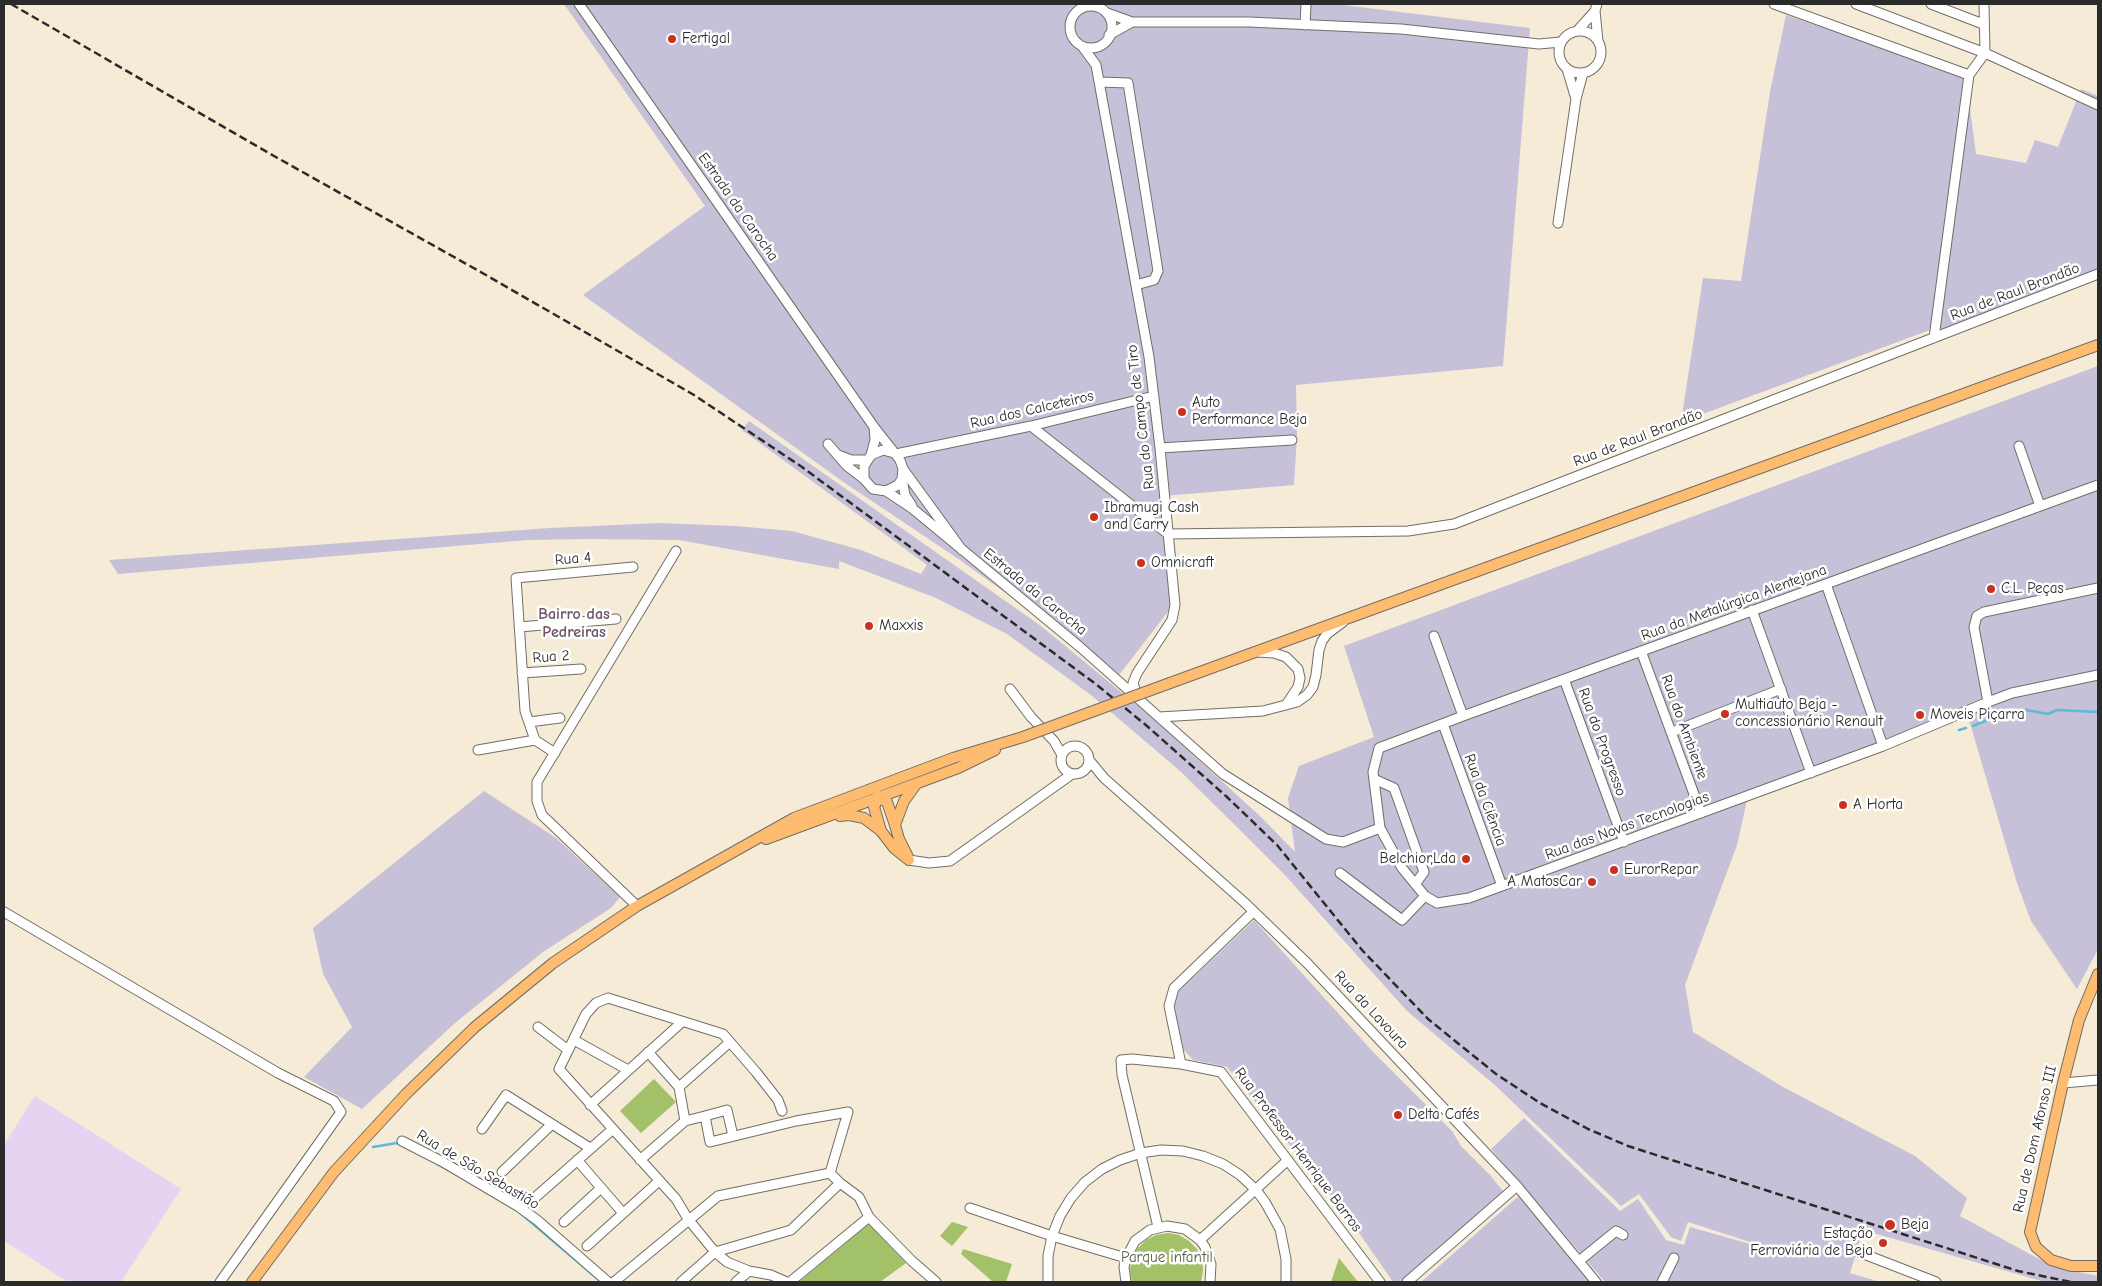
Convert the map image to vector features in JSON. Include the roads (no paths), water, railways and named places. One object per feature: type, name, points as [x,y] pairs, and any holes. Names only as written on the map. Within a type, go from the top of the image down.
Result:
[{"type":"main road","points":[[252,1282],[334,1172],[406,1094],[475,1027],[553,963],[637,906],[794,818],[953,758],[1023,737],[2098,345]]},
{"type":"main road","points":[[728,854],[958,768],[1023,737]]},
{"type":"main road","points":[[881,831],[874,807],[880,791],[904,776]]},
{"type":"main road","points":[[895,825],[904,801],[918,783]]},
{"type":"main road","points":[[868,789],[878,798],[887,802],[899,839],[909,860]]},
{"type":"main road","points":[[821,819],[848,815],[864,818],[881,831],[894,848],[909,860]]},
{"type":"main road","name":"Rua de Dom Afonso III","points":[[2098,974],[2079,1020],[2063,1082],[2030,1232],[2036,1248],[2051,1260],[2071,1266],[2098,1266]]},
{"type":"street","name":"Estrada da Carocha","points":[[579,4],[874,427],[895,454]]},
{"type":"street","points":[[1306,4],[1306,25]]},
{"type":"street","points":[[1774,4],[1969,75]]},
{"type":"street","points":[[1856,4],[1985,53],[2098,105]]},
{"type":"street","points":[[1931,4],[1953,8],[1983,24]]},
{"type":"street","points":[[1934,338],[1969,75],[1985,53],[1984,4]]},
{"type":"street","points":[[1096,65],[1072,36],[1070,29],[1073,16],[1081,6],[1101,8],[1132,22],[1249,22],[1401,29],[1539,44],[1561,42]]},
{"type":"street","points":[[1596,7],[1598,41],[1601,48],[1599,61],[1590,70],[1576,73],[1567,68],[1561,61],[1559,55],[1561,42],[1568,34],[1578,30],[1596,7]]},
{"type":"street","points":[[1096,65],[1102,44],[1109,35],[1112,25],[1101,8]]},
{"type":"street","points":[[1109,35],[1132,22]]},
{"type":"street","points":[[1578,30],[1590,33],[1598,41]]},
{"type":"street","points":[[1082,46],[1096,47],[1102,44]]},
{"type":"street","points":[[1539,44],[1559,55]]},
{"type":"street","name":"Rua do Campo de Tiro","points":[[1096,65],[1154,396],[1174,613],[1166,630],[1137,673],[1133,683],[1138,698]]},
{"type":"street","points":[[1567,68],[1576,99]]},
{"type":"street","points":[[1558,223],[1576,99],[1583,73]]},
{"type":"street","points":[[1099,82],[1128,83],[1158,272],[1154,280],[1136,285]]},
{"type":"street","name":"Rua de Raul Brandão","points":[[1168,534],[1408,530],[1454,524],[2098,274]]},
{"type":"street","name":"Rua dos Calceteiros","points":[[895,454],[1031,426],[1154,396]]},
{"type":"street","points":[[1031,426],[1168,534]]},
{"type":"street","points":[[864,479],[863,472],[875,440],[874,427]]},
{"type":"street","points":[[1160,448],[1292,440]]},
{"type":"street","points":[[828,444],[846,466],[864,479],[873,489],[886,491],[898,485],[902,479]]},
{"type":"street","points":[[2019,446],[2040,506]]},
{"type":"street","points":[[838,455],[851,460],[868,457],[883,450],[895,454],[962,550]]},
{"type":"street","points":[[916,450],[903,467],[902,479],[906,495],[913,509],[926,501]]},
{"type":"street","name":"Rua da Metalúrgica Alentejana","points":[[1374,780],[1373,772],[1379,748],[2098,485]]},
{"type":"street","name":"Estrada da Carocha","points":[[886,491],[913,509],[1080,647],[1223,774],[1326,839],[1343,842],[1380,828]]},
{"type":"street","points":[[637,906],[542,816],[537,801],[537,782],[676,551]]},
{"type":"street","name":"Rua 4","points":[[518,627],[516,578],[633,567]]},
{"type":"street","points":[[1826,584],[1883,746]]},
{"type":"street","points":[[1988,702],[1974,627],[1978,616],[1984,612],[2098,588]]},
{"type":"street","points":[[1752,610],[1811,773]]},
{"type":"street","points":[[555,753],[535,740],[525,711],[518,627],[616,619]]},
{"type":"street","points":[[1160,717],[1262,711],[1297,702],[1308,695],[1313,687],[1318,650],[1322,641],[1327,634],[1346,619]]},
{"type":"street","points":[[1434,636],[1463,716]]},
{"type":"street","points":[[1254,652],[1274,653],[1286,657],[1298,670],[1300,678],[1298,688],[1285,706]]},
{"type":"street","name":"Rua do Ambiente","points":[[1641,652],[1701,813]]},
{"type":"street","name":"Rua 2","points":[[522,673],[581,669]]},
{"type":"street","name":"Rua das Novas Tecnologias","points":[[1425,896],[1437,903],[1470,898],[1883,746],[2012,693],[2098,675]]},
{"type":"street","name":"Rua do Progresso","points":[[1564,680],[1624,842]]},
{"type":"street","points":[[1010,689],[1054,741],[1062,756],[1063,767],[1052,787]]},
{"type":"street","points":[[1672,732],[1781,690]]},
{"type":"street","points":[[529,722],[560,718]]},
{"type":"street","name":"Rua da Ciência","points":[[1443,724],[1502,886]]},
{"type":"street","points":[[478,750],[535,740]]},
{"type":"street","points":[[1054,741],[1070,747],[1078,746],[1085,750],[1090,761],[1084,772]]},
{"type":"street","points":[[1062,756],[1070,747]]},
{"type":"street","name":"Rua da Lavoura","points":[[1090,761],[1104,778],[1308,964],[1517,1186],[1596,1282]]},
{"type":"street","points":[[1063,767],[1072,774]]},
{"type":"street","points":[[909,860],[929,863],[950,861],[1072,774],[1084,772],[1104,778]]},
{"type":"street","points":[[1340,873],[1402,920],[1425,896],[1402,868],[1380,828],[1374,780],[1394,788],[1424,872],[1416,883]]},
{"type":"street","points":[[4,912],[278,1073],[334,1101],[341,1112],[220,1282]]},
{"type":"street","points":[[1181,1064],[1169,1006],[1174,988],[1253,912]]},
{"type":"street","points":[[796,1121],[782,1111],[778,1100],[724,1034],[608,998],[596,1003],[586,1014],[559,1069],[676,1199],[688,1219],[715,1252],[727,1262],[749,1271],[771,1275],[788,1282],[869,1217]]},
{"type":"street","points":[[590,1104],[682,1022]]},
{"type":"street","points":[[538,1027],[568,1050]]},
{"type":"street","points":[[574,1040],[628,1070]]},
{"type":"street","points":[[679,1087],[730,1042]]},
{"type":"street","points":[[648,1052],[679,1087],[685,1121]]},
{"type":"street","name":"Rua Professor Henrique Barros","points":[[1140,1153],[1122,1075],[1121,1060],[1132,1059],[1181,1064],[1221,1072],[1380,1282]]},
{"type":"street","points":[[2063,1082],[2098,1080]]},
{"type":"street","points":[[482,1129],[506,1095],[590,1148]]},
{"type":"street","points":[[640,1160],[685,1121],[727,1110],[733,1136]]},
{"type":"street","points":[[775,1126],[782,1111]]},
{"type":"street","points":[[705,1116],[710,1142],[796,1121],[848,1112],[830,1173]]},
{"type":"street","points":[[502,1172],[551,1125]]},
{"type":"street","points":[[530,1202],[613,1129]]},
{"type":"street","name":"Rua de São Sebastião","points":[[402,1141],[443,1162],[519,1207],[537,1220],[608,1282]]},
{"type":"street","points":[[1048,1282],[1048,1256],[1052,1236],[1060,1216],[1071,1198],[1085,1182],[1102,1169],[1140,1153],[1161,1150],[1183,1151],[1223,1164],[1240,1175],[1256,1190],[1270,1208],[1280,1229],[1286,1259],[1286,1282]]},
{"type":"street","points":[[1140,1153],[1158,1227]]},
{"type":"street","points":[[577,1160],[623,1213]]},
{"type":"street","points":[[1200,1240],[1288,1160]]},
{"type":"street","points":[[830,1173],[859,1197],[869,1217],[912,1261],[936,1282]]},
{"type":"street","points":[[614,1282],[718,1196],[830,1173]]},
{"type":"street","points":[[587,1246],[659,1181]]},
{"type":"street","points":[[681,1282],[715,1252],[792,1230],[840,1183]]},
{"type":"street","points":[[1408,1282],[1517,1186]]},
{"type":"street","points":[[564,1222],[601,1188]]},
{"type":"street","points":[[970,1208],[1052,1236],[1126,1258]]},
{"type":"street","points":[[1126,1282],[1124,1267],[1126,1258],[1135,1241],[1150,1230],[1158,1227],[1176,1227],[1185,1229],[1200,1240],[1205,1247],[1211,1264],[1211,1282]]},
{"type":"street","points":[[1579,1261],[1616,1231],[1623,1235]]},
{"type":"street","points":[[1856,1251],[1936,1282]]},
{"type":"street","points":[[1662,1282],[1674,1258]]},
{"type":"street","points":[[736,1282],[749,1271]]},
{"type":"waterway","points":[[1973,726],[1992,718],[2026,710],[2048,714],[2057,710],[2098,712]]},
{"type":"waterway","points":[[1959,730],[1966,728]]},
{"type":"waterway","points":[[373,1147],[397,1143],[401,1145]]},
{"type":"waterway","points":[[437,1164],[450,1171]]},
{"type":"waterway","points":[[519,1212],[599,1280]]},
{"type":"railway","points":[[11,4],[694,395],[802,467],[1097,685],[1147,726],[1227,797],[1277,845],[1362,950],[1428,1019],[1496,1074],[1540,1103],[1588,1129],[1628,1146],[2018,1271],[2071,1282]]},
{"type":"place","name":"Fertigal","points":[[672,39]]},
{"type":"place","name":"Auto Performance Beja","points":[[1182,412]]},
{"type":"place","name":"Ibramugi Cash and Carry","points":[[1094,517]]},
{"type":"place","name":"Omnicraft","points":[[1141,563]]},
{"type":"place","name":"C.L. Peças","points":[[1991,589]]},
{"type":"place","name":"Maxxis","points":[[869,626]]},
{"type":"place","name":"Multiauto Beja - concessionário Renault","points":[[1725,714]]},
{"type":"place","name":"Moveis Piçarra","points":[[1920,715]]},
{"type":"place","name":"A Horta","points":[[1843,805]]},
{"type":"place","name":"Belchior,Lda","points":[[1466,859]]},
{"type":"place","name":"EurorRepar","points":[[1614,870]]},
{"type":"place","name":"A MatosCar","points":[[1592,882]]},
{"type":"place","name":"Delta Cafés","points":[[1398,1115]]},
{"type":"place","name":"Beja","points":[[1890,1225]]},
{"type":"place","name":"Estação Ferroviária de Beja","points":[[1883,1243]]},
{"type":"district","name":"Bairro das Pedreiras","points":[[574,623]]},
{"type":"park label","name":"Parque infantil","points":[[1167,1258]]}]
